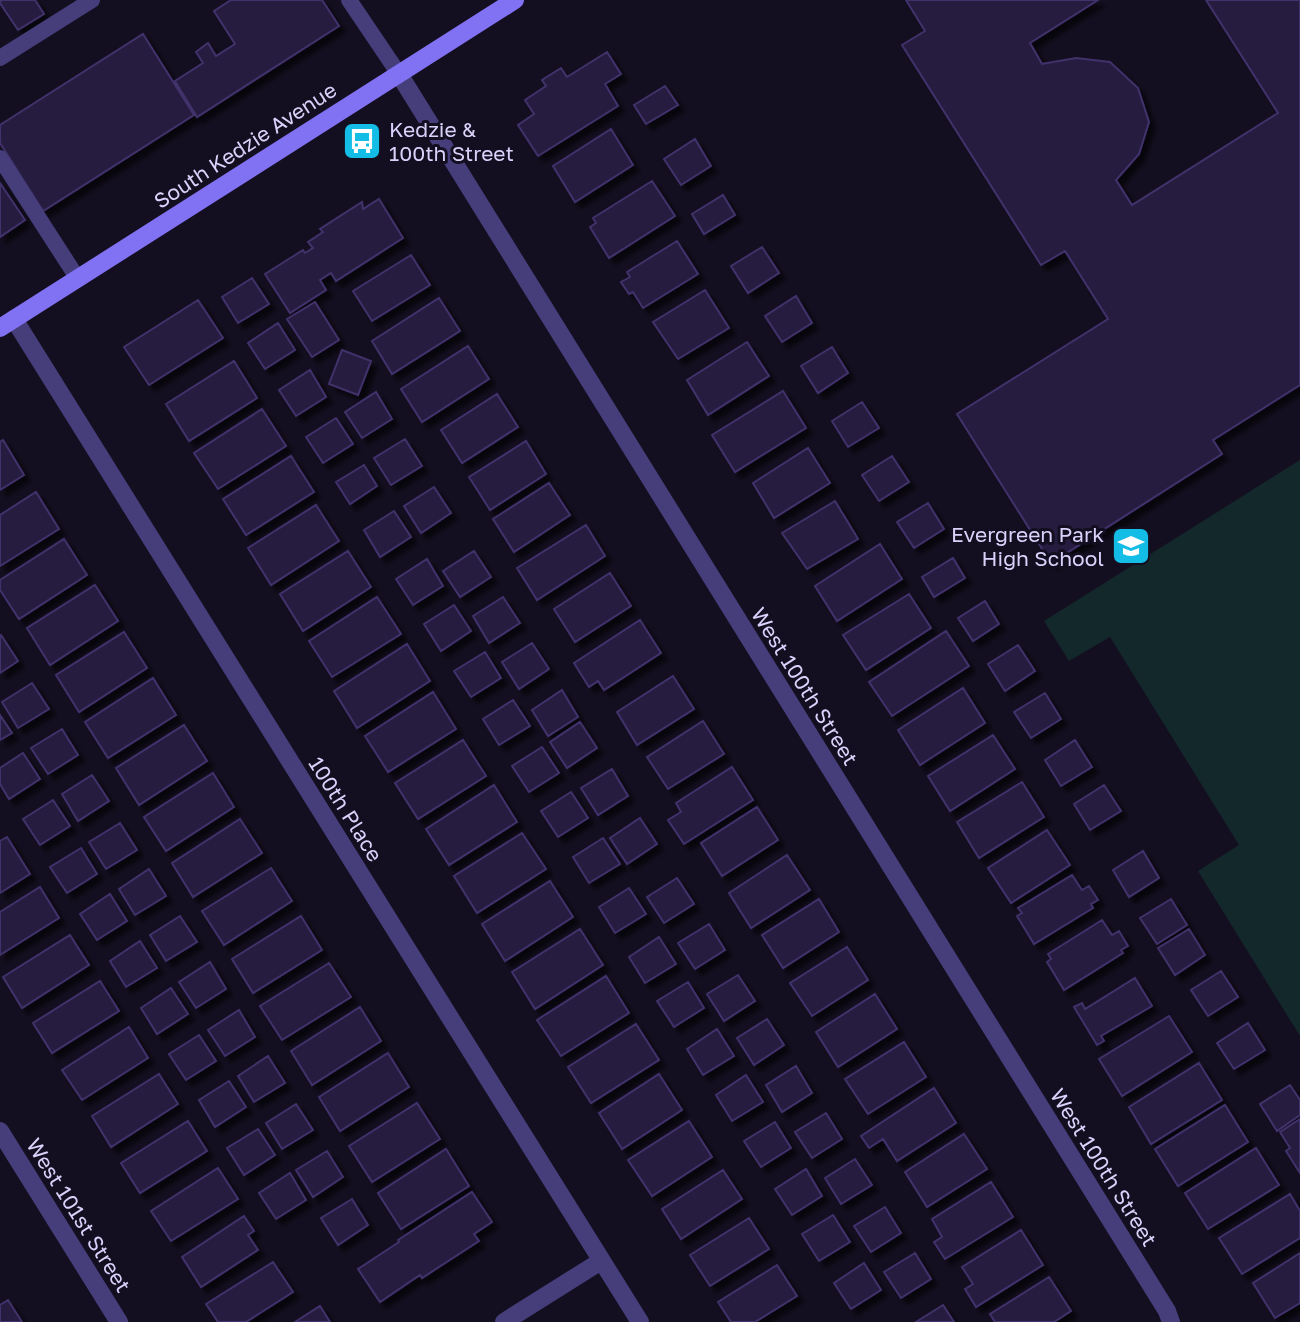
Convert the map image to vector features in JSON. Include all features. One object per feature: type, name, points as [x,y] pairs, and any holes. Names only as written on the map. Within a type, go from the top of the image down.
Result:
[{"type":"main road","name":"South Kedzie Avenue","points":[[7,324],[515,0]]},
{"type":"street","name":"West 100th Street","points":[[399,74],[1171,1322]]},
{"type":"street","name":"100th Place","points":[[7,324],[639,1322]]},
{"type":"street","name":"West 101st Street","points":[[0,1131],[119,1322]]},
{"type":"street","points":[[504,1322],[601,1261]]},
{"type":"lane","points":[[0,58],[92,0]]},
{"type":"lane","points":[[349,0],[399,74]]},
{"type":"lane","points":[[0,158],[78,279]]},
{"type":"green space","points":[[1300,460],[1300,1036],[1198,871],[1239,845],[1110,637],[1069,661],[1044,621]]},
{"type":"building","points":[[1,0],[35,0],[44,14],[18,30],[0,3]]},
{"type":"building","points":[[231,0],[322,0],[339,26],[197,117],[175,81],[203,63],[196,52],[208,43],[216,56],[235,44],[214,11]]},
{"type":"building","points":[[906,0],[1098,0],[1030,43],[1042,64],[1076,58],[1110,62],[1138,88],[1149,122],[1139,154],[1116,180],[1132,205],[1278,113],[1206,0],[1300,0],[1300,385],[1213,440],[1222,454],[1051,563],[957,414],[1108,319],[1065,251],[1041,265],[902,45],[925,31]]},
{"type":"building","points":[[143,34],[194,115],[43,211],[0,143],[0,125]]},
{"type":"building","points":[[607,52],[621,74],[605,84],[618,106],[538,156],[518,125],[534,114],[525,100],[546,86],[542,80],[561,68],[567,77]]},
{"type":"building","points":[[665,86],[678,105],[646,124],[634,105]]},
{"type":"building","points":[[611,129],[633,165],[575,202],[553,166]]},
{"type":"building","points":[[695,139],[711,166],[681,185],[664,159]]},
{"type":"building","points":[[652,181],[675,216],[609,258],[590,227],[596,223],[593,218]]},
{"type":"building","points":[[0,183],[25,220],[0,237]]},
{"type":"building","points":[[723,195],[735,215],[704,234],[692,214]]},
{"type":"building","points":[[379,199],[403,238],[336,281],[331,273],[320,280],[326,290],[290,313],[265,274],[303,250],[305,253],[313,248],[308,242],[323,232],[320,229],[362,202],[363,209]]},
{"type":"building","points":[[677,241],[698,274],[643,308],[633,292],[629,294],[621,282],[630,277],[627,272]]},
{"type":"building","points":[[762,247],[779,273],[748,293],[731,266]]},
{"type":"building","points":[[411,255],[430,285],[372,321],[353,291]]},
{"type":"building","points":[[252,278],[269,304],[238,323],[222,297]]},
{"type":"building","points":[[705,290],[729,328],[678,359],[653,322]]},
{"type":"building","points":[[796,296],[812,323],[782,342],[765,316]]},
{"type":"building","points":[[439,298],[460,331],[392,374],[372,341]]},
{"type":"building","points":[[198,300],[223,338],[149,385],[124,347]]},
{"type":"building","points":[[315,302],[339,340],[312,357],[287,319]]},
{"type":"building","points":[[278,323],[295,350],[265,369],[248,343]]},
{"type":"building","points":[[747,342],[769,376],[708,415],[687,380]]},
{"type":"building","points":[[468,346],[489,379],[422,422],[401,389]]},
{"type":"building","points":[[832,347],[848,373],[818,393],[801,366]]},
{"type":"building","points":[[342,350],[371,361],[358,395],[329,384]]},
{"type":"building","points":[[234,361],[257,398],[189,441],[166,404]]},
{"type":"building","points":[[310,370],[326,397],[296,416],[279,390]]},
{"type":"building","points":[[783,391],[806,428],[735,472],[712,435]]},
{"type":"building","points":[[376,392],[392,419],[362,438],[345,412]]},
{"type":"building","points":[[497,394],[518,427],[462,463],[441,430]]},
{"type":"building","points":[[862,402],[879,428],[848,447],[832,421]]},
{"type":"building","points":[[262,409],[286,446],[218,489],[194,453]]},
{"type":"building","points":[[336,418],[353,444],[323,463],[306,437]]},
{"type":"building","points":[[405,439],[422,466],[391,485],[374,458]]},
{"type":"building","points":[[3,440],[24,475],[0,490],[0,442]]},
{"type":"building","points":[[526,441],[546,474],[490,510],[469,477]]},
{"type":"building","points":[[808,448],[830,483],[774,518],[753,483]]},
{"type":"building","points":[[291,456],[314,492],[246,535],[223,499]]},
{"type":"building","points":[[892,456],[909,482],[879,501],[862,475]]},
{"type":"building","points":[[364,465],[377,486],[350,504],[336,482]]},
{"type":"building","points":[[549,483],[570,515],[514,552],[493,519]]},
{"type":"building","points":[[434,487],[451,513],[421,533],[404,506]]},
{"type":"building","points":[[36,492],[59,529],[0,566],[0,515]]},
{"type":"building","points":[[835,501],[858,539],[807,569],[782,533]]},
{"type":"building","points":[[928,503],[944,529],[914,548],[897,522]]},
{"type":"building","points":[[316,505],[339,541],[271,585],[248,548]]},
{"type":"building","points":[[394,511],[411,537],[380,557],[364,530]]},
{"type":"building","points":[[586,525],[605,556],[537,600],[517,568]]},
{"type":"building","points":[[64,539],[87,575],[19,619],[0,590],[0,580]]},
{"type":"building","points":[[880,544],[902,579],[837,621],[815,586]]},
{"type":"building","points":[[348,551],[371,587],[303,631],[280,594]]},
{"type":"building","points":[[474,551],[491,577],[460,597],[443,571]]},
{"type":"building","points":[[953,558],[965,578],[934,597],[922,577]]},
{"type":"building","points":[[427,559],[443,586],[413,605],[396,579]]},
{"type":"building","points":[[610,573],[631,606],[575,642],[554,609]]},
{"type":"building","points":[[95,585],[118,621],[50,665],[27,628]]},
{"type":"building","points":[[909,594],[931,628],[866,670],[843,635]]},
{"type":"building","points":[[377,597],[401,634],[332,677],[309,641]]},
{"type":"building","points":[[503,597],[520,623],[489,643],[473,616]]},
{"type":"building","points":[[985,601],[999,624],[973,641],[958,618]]},
{"type":"building","points":[[454,605],[471,631],[441,651],[424,624]]},
{"type":"building","points":[[640,620],[661,653],[604,690],[598,681],[589,687],[574,663]]},
{"type":"building","points":[[946,631],[969,666],[892,716],[869,682]]},
{"type":"building","points":[[124,632],[147,668],[79,712],[56,675]]},
{"type":"building","points":[[0,636],[18,661],[0,673]]},
{"type":"building","points":[[532,643],[549,669],[519,689],[502,662]]},
{"type":"building","points":[[407,644],[430,681],[357,728],[334,691]]},
{"type":"building","points":[[1018,645],[1035,671],[1005,691],[988,664]]},
{"type":"building","points":[[485,652],[501,678],[471,697],[454,671]]},
{"type":"building","points":[[673,676],[694,709],[637,745],[617,712]]},
{"type":"building","points":[[153,678],[176,715],[108,758],[85,722]]},
{"type":"building","points":[[32,683],[49,709],[18,728],[2,702]]},
{"type":"building","points":[[963,688],[985,723],[920,765],[898,730]]},
{"type":"building","points":[[562,690],[578,717],[548,736],[532,710]]},
{"type":"building","points":[[433,692],[456,729],[388,772],[365,736]]},
{"type":"building","points":[[1045,693],[1061,719],[1031,738],[1014,712]]},
{"type":"building","points":[[513,700],[530,726],[499,745],[483,719]]},
{"type":"building","points":[[0,715],[12,733],[0,740]]},
{"type":"building","points":[[703,721],[724,754],[668,789],[647,757]]},
{"type":"building","points":[[580,722],[597,748],[567,768],[550,742]]},
{"type":"building","points":[[184,725],[207,761],[139,805],[116,768]]},
{"type":"building","points":[[62,729],[78,755],[48,774],[31,748]]},
{"type":"building","points":[[993,735],[1015,769],[950,811],[928,776]]},
{"type":"building","points":[[463,740],[486,776],[418,819],[395,783]]},
{"type":"building","points":[[1075,740],[1092,767],[1061,786],[1045,760]]},
{"type":"building","points":[[542,747],[559,773],[529,792],[512,766]]},
{"type":"building","points":[[23,753],[40,779],[9,799],[0,784],[0,768]]},
{"type":"building","points":[[732,767],[753,800],[684,844],[668,820],[681,812],[676,803]]},
{"type":"building","points":[[612,769],[628,796],[598,815],[581,788]]},
{"type":"building","points":[[213,773],[234,807],[166,851],[144,817]]},
{"type":"building","points":[[92,775],[109,801],[78,821],[62,794]]},
{"type":"building","points":[[1022,782],[1044,817],[979,858],[957,822]]},
{"type":"building","points":[[494,785],[517,822],[449,865],[426,829]]},
{"type":"building","points":[[1104,785],[1121,811],[1090,830],[1074,804]]},
{"type":"building","points":[[571,792],[588,818],[558,837],[541,811]]},
{"type":"building","points":[[53,800],[70,826],[40,845],[23,819]]},
{"type":"building","points":[[757,807],[778,840],[722,876],[701,843]]},
{"type":"building","points":[[640,818],[657,844],[627,864],[610,838]]},
{"type":"building","points":[[240,819],[262,853],[193,897],[172,863]]},
{"type":"building","points":[[120,823],[137,850],[106,869],[89,842]]},
{"type":"building","points":[[1047,830],[1070,865],[1011,903],[988,868]]},
{"type":"building","points":[[522,833],[546,869],[477,913],[454,876]]},
{"type":"building","points":[[7,837],[30,874],[0,893],[0,841]]},
{"type":"building","points":[[603,838],[620,864],[589,883],[573,857]]},
{"type":"building","points":[[81,848],[97,874],[67,893],[50,867]]},
{"type":"building","points":[[1143,851],[1159,878],[1129,897],[1113,870]]},
{"type":"building","points":[[787,855],[810,890],[751,928],[729,893]]},
{"type":"building","points":[[271,868],[292,901],[224,945],[202,911]]},
{"type":"building","points":[[149,869],[166,896],[135,915],[119,889]]},
{"type":"building","points":[[1072,875],[1082,890],[1089,886],[1098,900],[1091,904],[1093,908],[1034,944],[1017,916],[1022,913],[1018,908]]},
{"type":"building","points":[[677,878],[694,904],[664,923],[647,897]]},
{"type":"building","points":[[550,881],[573,917],[505,961],[482,924]]},
{"type":"building","points":[[40,887],[59,918],[0,955],[0,912]]},
{"type":"building","points":[[629,888],[646,914],[615,933],[599,907]]},
{"type":"building","points":[[110,894],[127,921],[97,940],[80,914]]},
{"type":"building","points":[[819,899],[839,932],[783,968],[762,935]]},
{"type":"building","points":[[1171,899],[1187,925],[1157,944],[1140,918]]},
{"type":"building","points":[[180,916],[197,942],[166,961],[150,935]]},
{"type":"building","points":[[301,916],[322,950],[253,993],[232,959]]},
{"type":"building","points":[[1102,920],[1112,935],[1119,931],[1128,946],[1121,950],[1123,953],[1064,990],[1047,962],[1051,959],[1048,954]]},
{"type":"building","points":[[709,924],[725,950],[695,969],[678,943]]},
{"type":"building","points":[[580,929],[603,965],[535,1009],[512,972]]},
{"type":"building","points":[[1189,929],[1205,955],[1175,975],[1158,948]]},
{"type":"building","points":[[70,935],[89,965],[22,1008],[3,977]]},
{"type":"building","points":[[659,937],[676,964],[645,983],[629,957]]},
{"type":"building","points":[[140,941],[157,968],[126,987],[110,961]]},
{"type":"building","points":[[847,947],[868,980],[812,1016],[790,983]]},
{"type":"building","points":[[210,962],[226,989],[196,1008],[179,982]]},
{"type":"building","points":[[329,963],[351,997],[282,1040],[260,1006]]},
{"type":"building","points":[[1221,971],[1238,997],[1208,1016],[1191,990]]},
{"type":"building","points":[[738,975],[755,1001],[724,1021],[707,994]]},
{"type":"building","points":[[606,976],[629,1013],[561,1056],[537,1020]]},
{"type":"building","points":[[1135,978],[1152,1006],[1101,1036],[1104,1041],[1097,1045],[1074,1007],[1082,1003],[1085,1009]]},
{"type":"building","points":[[100,981],[119,1011],[52,1053],[33,1023]]},
{"type":"building","points":[[688,982],[704,1008],[674,1027],[657,1001]]},
{"type":"building","points":[[171,988],[188,1014],[157,1034],[141,1008]]},
{"type":"building","points":[[875,994],[897,1029],[838,1067],[816,1032]]},
{"type":"building","points":[[360,1007],[381,1041],[312,1085],[291,1051]]},
{"type":"building","points":[[239,1010],[255,1037],[225,1056],[208,1030]]},
{"type":"building","points":[[1169,1016],[1192,1052],[1122,1096],[1099,1059]]},
{"type":"building","points":[[767,1019],[784,1045],[754,1065],[737,1038]]},
{"type":"building","points":[[1248,1023],[1265,1050],[1234,1069],[1217,1043]]},
{"type":"building","points":[[636,1024],[659,1060],[591,1103],[568,1067]]},
{"type":"building","points":[[129,1027],[148,1058],[82,1100],[62,1070]]},
{"type":"building","points":[[717,1029],[734,1056],[703,1075],[687,1049]]},
{"type":"building","points":[[199,1035],[216,1061],[186,1080],[169,1054]]},
{"type":"building","points":[[904,1042],[926,1077],[868,1114],[845,1079]]},
{"type":"building","points":[[388,1053],[409,1087],[340,1131],[319,1097]]},
{"type":"building","points":[[268,1056],[285,1083],[254,1102],[238,1076]]},
{"type":"building","points":[[1199,1063],[1222,1100],[1151,1144],[1129,1107]]},
{"type":"building","points":[[796,1066],[812,1093],[782,1112],[766,1085]]},
{"type":"building","points":[[159,1074],[178,1104],[111,1147],[92,1116]]},
{"type":"building","points":[[659,1074],[682,1110],[622,1149],[599,1113]]},
{"type":"building","points":[[746,1075],[763,1102],[732,1121],[716,1095]]},
{"type":"building","points":[[229,1081],[246,1107],[215,1127],[199,1100]]},
{"type":"building","points":[[1290,1085],[1300,1100],[1300,1115],[1277,1131],[1260,1104]]},
{"type":"building","points":[[934,1088],[956,1123],[897,1161],[883,1139],[869,1148],[861,1136]]},
{"type":"building","points":[[417,1103],[440,1139],[372,1182],[349,1146]]},
{"type":"building","points":[[296,1104],[313,1130],[282,1149],[266,1123]]},
{"type":"building","points":[[1225,1105],[1248,1142],[1178,1186],[1155,1149]]},
{"type":"building","points":[[826,1113],[842,1139],[812,1158],[795,1132]]},
{"type":"building","points":[[1300,1119],[1300,1173],[1286,1151],[1290,1148],[1280,1132]]},
{"type":"building","points":[[188,1121],[207,1151],[140,1193],[121,1163]]},
{"type":"building","points":[[689,1121],[712,1157],[652,1196],[628,1160]]},
{"type":"building","points":[[775,1122],[791,1148],[761,1167],[744,1141]]},
{"type":"building","points":[[258,1129],[275,1155],[244,1175],[227,1148]]},
{"type":"building","points":[[964,1134],[987,1169],[927,1207],[905,1172]]},
{"type":"building","points":[[1256,1148],[1279,1185],[1208,1229],[1185,1193]]},
{"type":"building","points":[[446,1149],[469,1186],[401,1229],[378,1193]]},
{"type":"building","points":[[327,1151],[343,1177],[313,1197],[296,1170]]},
{"type":"building","points":[[855,1159],[872,1185],[841,1204],[825,1178]]},
{"type":"building","points":[[218,1168],[238,1199],[171,1241],[151,1211]]},
{"type":"building","points":[[806,1169],[822,1196],[792,1215],[775,1189]]},
{"type":"building","points":[[723,1170],[742,1199],[681,1239],[662,1209]]},
{"type":"building","points":[[290,1173],[306,1200],[276,1219],[259,1193]]},
{"type":"building","points":[[991,1182],[1013,1217],[945,1259],[934,1242],[942,1237],[932,1219]]},
{"type":"building","points":[[472,1192],[492,1222],[474,1234],[479,1241],[380,1302],[358,1269]]},
{"type":"building","points":[[1290,1194],[1300,1211],[1300,1238],[1242,1274],[1219,1238]]},
{"type":"building","points":[[352,1199],[368,1225],[338,1245],[321,1218]]},
{"type":"building","points":[[885,1207],[901,1233],[871,1252],[854,1226]]},
{"type":"building","points":[[833,1215],[850,1242],[819,1261],[802,1234]]},
{"type":"building","points":[[244,1216],[254,1231],[248,1235],[258,1250],[201,1287],[182,1257]]},
{"type":"building","points":[[749,1218],[769,1249],[710,1286],[690,1255]]},
{"type":"building","points":[[1021,1230],[1043,1265],[976,1307],[965,1289],[973,1284],[962,1267]]},
{"type":"building","points":[[915,1253],[931,1279],[901,1298],[884,1272]]},
{"type":"building","points":[[1300,1253],[1300,1303],[1275,1318],[1253,1283]]},
{"type":"building","points":[[273,1262],[293,1292],[246,1322],[218,1322],[206,1304]]},
{"type":"building","points":[[864,1263],[881,1290],[851,1309],[834,1283]]},
{"type":"building","points":[[777,1265],[797,1296],[755,1322],[731,1322],[718,1302]]},
{"type":"building","points":[[1049,1277],[1071,1311],[1054,1322],[995,1322],[990,1314]]},
{"type":"building","points":[[8,1300],[22,1322],[0,1322],[0,1305]]},
{"type":"building","points":[[943,1305],[954,1322],[916,1322]]},
{"type":"building","points":[[320,1306],[330,1322],[295,1322]]},
{"type":"place","name":"Kedzie & 100th Street","points":[[362,141]]},
{"type":"place","name":"Evergreen Park High School","points":[[1131,546]]}]
